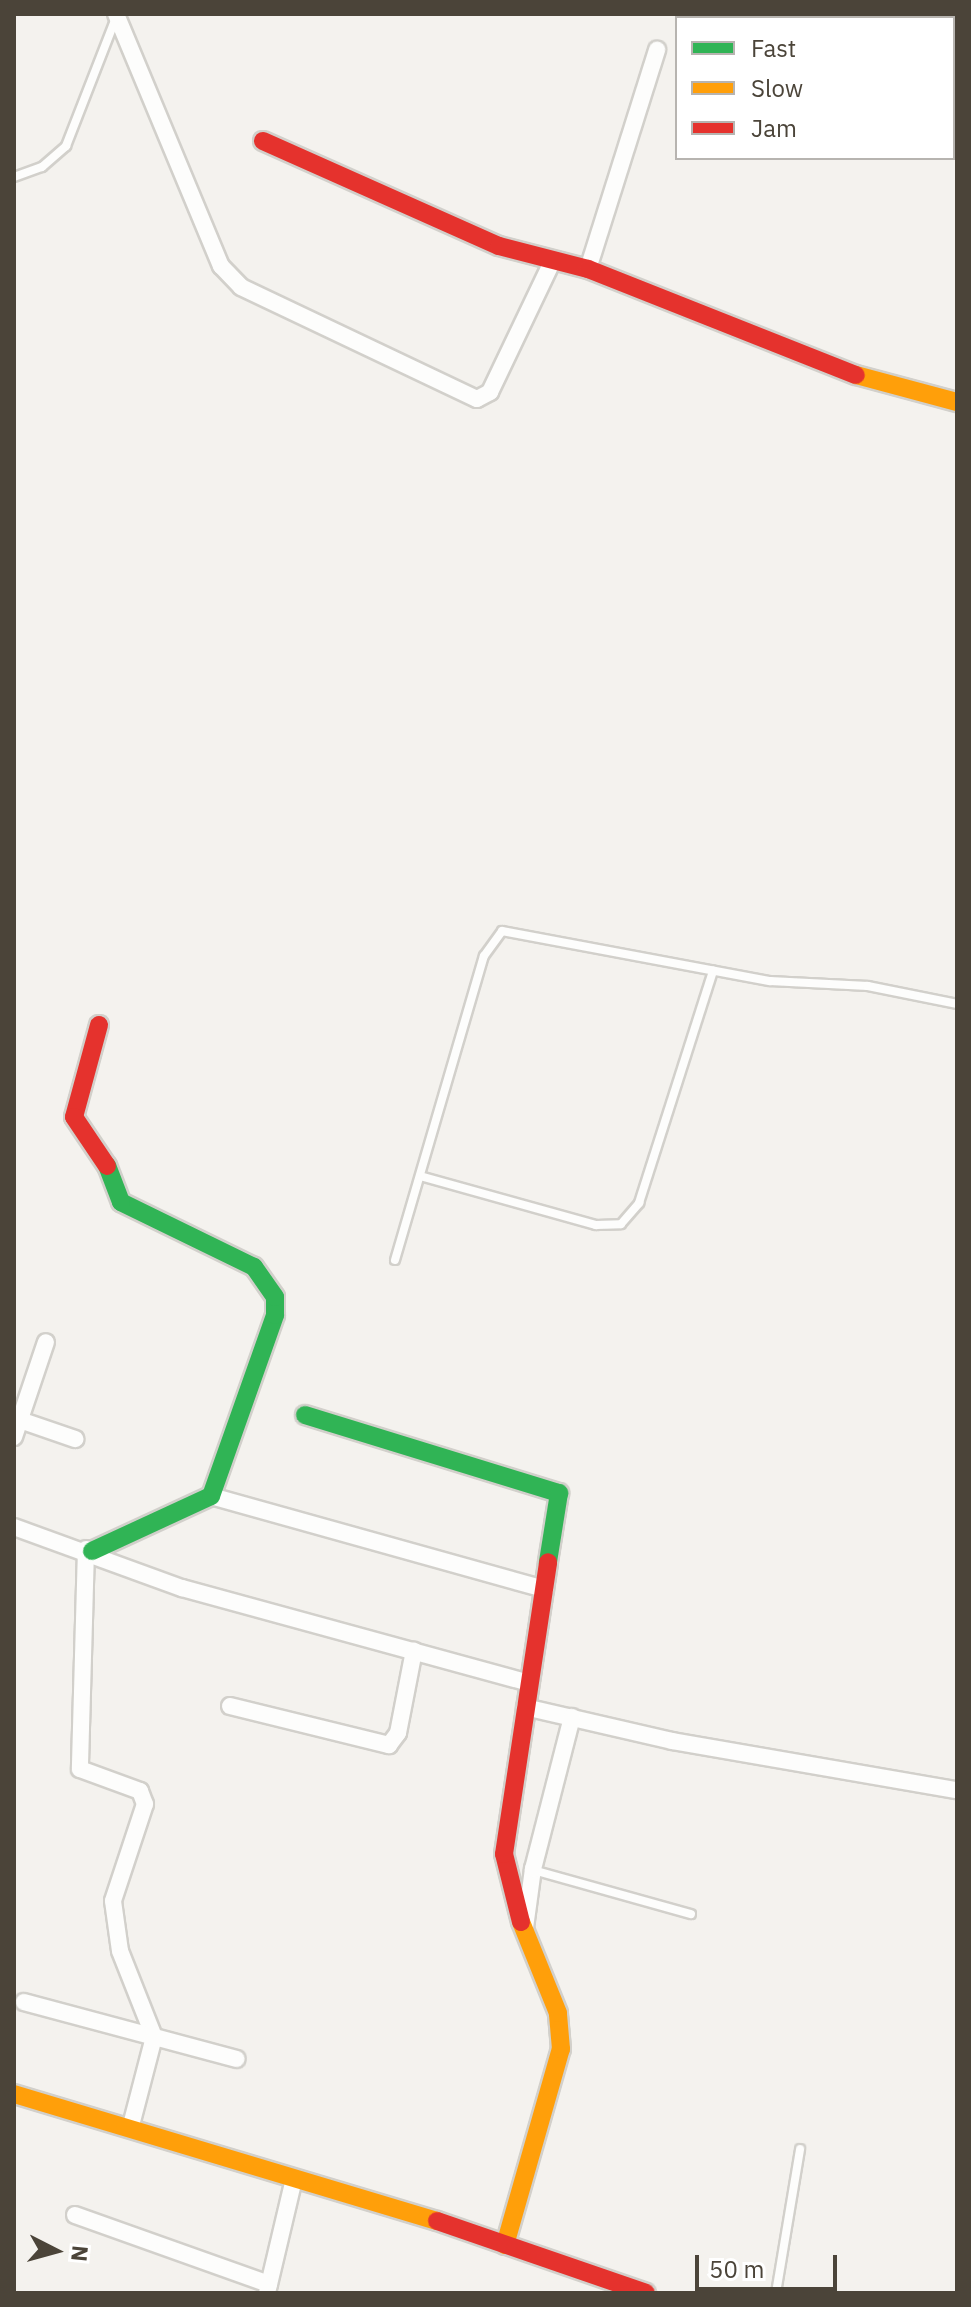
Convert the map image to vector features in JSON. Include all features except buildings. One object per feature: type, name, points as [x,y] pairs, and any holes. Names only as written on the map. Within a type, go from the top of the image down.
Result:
[{"type":"street","points":[[116,15],[221,266],[241,287],[477,399],[490,392],[553,260]]},
{"type":"street","points":[[588,269],[657,50]]},
{"type":"street","points":[[263,141],[499,246],[588,269],[784,352],[957,402]]},
{"type":"street","points":[[99,1025],[74,1117],[105,1161],[121,1202],[254,1267],[275,1297],[270,1337],[211,1496]]},
{"type":"street","points":[[14,1437],[17,1418],[46,1342]]},
{"type":"street","points":[[305,1415],[554,1486],[559,1498],[504,1854],[525,1928],[558,2013],[561,2049],[505,2245]]},
{"type":"street","points":[[17,1418],[75,1439]]},
{"type":"street","points":[[89,1550],[211,1496],[545,1589]]},
{"type":"street","points":[[14,1527],[89,1550],[182,1588],[529,1683]]},
{"type":"street","points":[[89,1550],[80,1769],[143,1797],[113,1916],[154,2037],[130,2129]]},
{"type":"street","points":[[230,1706],[389,1745],[398,1733],[414,1651]]},
{"type":"street","points":[[525,1707],[957,1790]]},
{"type":"street","points":[[525,1928],[533,1869],[572,1717]]},
{"type":"street","points":[[24,2002],[236,2059]]},
{"type":"street","points":[[14,2094],[505,2245],[646,2293]]},
{"type":"street","points":[[75,2215],[268,2289],[294,2179]]},
{"type":"lane","points":[[14,177],[42,167],[66,146],[116,15]]},
{"type":"lane","points":[[395,1260],[496,935],[521,930],[713,971],[868,986],[957,1004]]},
{"type":"lane","points":[[420,1176],[596,1225],[621,1224],[639,1203],[713,971]]},
{"type":"lane","points":[[533,1869],[691,1914]]},
{"type":"lane","points":[[776,2293],[800,2149]]},
{"type":"traffic: fast","points":[[92,1551],[211,1496],[275,1315],[275,1297],[254,1267],[121,1202],[107,1166]]},
{"type":"traffic: fast","points":[[305,1415],[559,1493],[548,1562]]},
{"type":"traffic: slow","points":[[856,375],[957,402]]},
{"type":"traffic: slow","points":[[505,2245],[561,2049],[558,2013],[521,1922]]},
{"type":"traffic: slow","points":[[14,2094],[437,2221]]},
{"type":"traffic: jam","points":[[263,141],[499,246],[588,269],[856,375]]},
{"type":"traffic: jam","points":[[99,1025],[74,1117],[107,1166]]},
{"type":"traffic: jam","points":[[521,1922],[504,1854],[548,1562]]},
{"type":"traffic: jam","points":[[437,2221],[646,2293]]}]
